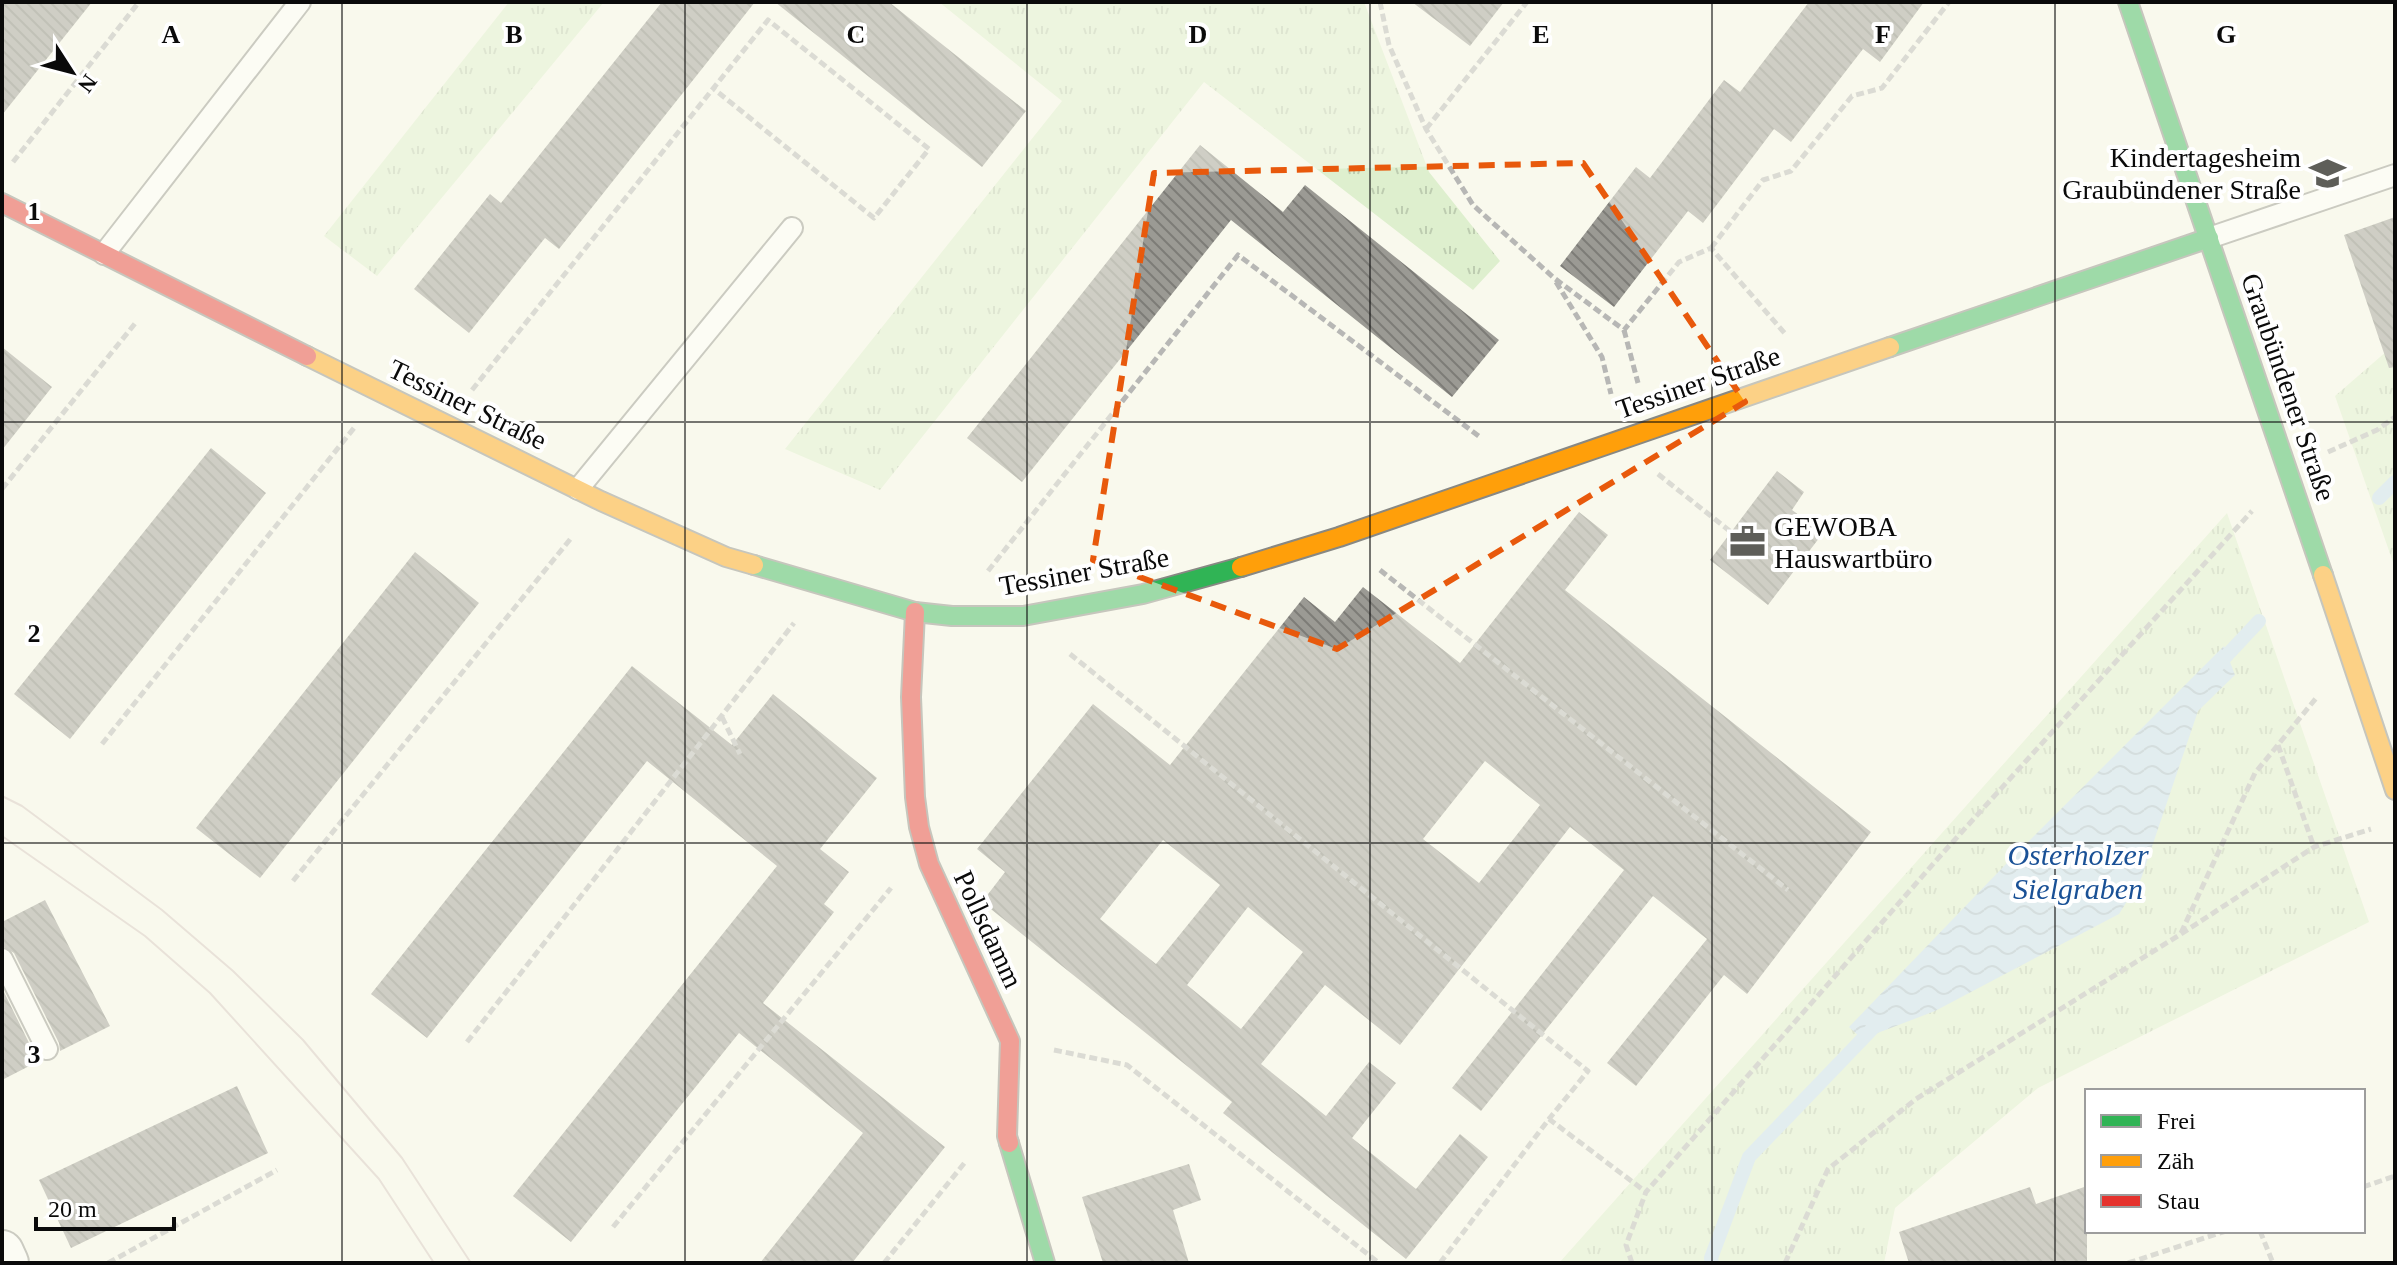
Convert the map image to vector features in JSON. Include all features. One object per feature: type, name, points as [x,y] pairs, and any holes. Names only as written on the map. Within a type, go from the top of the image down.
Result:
[{"type":"street","name":"Graubündener Straße","points":[[2128,2],[2395,790]]},
{"type":"street","name":"Tessiner Straße","points":[[2,203],[444,425],[726,557],[915,612],[952,616],[1023,616],[1143,594],[1339,537],[2209,238]]},
{"type":"street","name":"Pollsdamm","points":[[915,612],[911,697],[915,797],[929,864],[1010,1041],[1007,1136],[1045,1263]]},
{"type":"street","points":[[2,1252],[7,1263]]},
{"type":"lane","points":[[104,254],[300,2]]},
{"type":"lane","points":[[2209,238],[2395,175]]},
{"type":"lane","points":[[578,489],[792,228]]},
{"type":"lane","points":[[2,959],[47,1049]]},
{"type":"path","points":[[12,163],[139,2]]},
{"type":"path","points":[[1380,2],[1389,45],[1426,129],[1473,205],[1554,278],[1624,330],[1649,429]]},
{"type":"path","points":[[1426,129],[1527,2]]},
{"type":"path","points":[[1624,330],[1679,262],[1711,248],[1763,180],[1791,171],[1852,96],[1882,88],[1949,2]]},
{"type":"path","points":[[444,425],[768,20],[929,149],[874,218],[714,89]]},
{"type":"path","points":[[1711,248],[1818,372]]},
{"type":"path","points":[[952,616],[1238,255],[1524,471]]},
{"type":"path","points":[[1554,278],[1602,357],[1610,389],[1614,440],[1731,532]]},
{"type":"path","points":[[2,489],[166,285]]},
{"type":"path","points":[[102,744],[381,394]]},
{"type":"path","points":[[1632,1263],[1626,1245],[1646,1192],[1941,855],[2288,471],[2377,430],[2395,417]]},
{"type":"path","points":[[293,881],[601,501]]},
{"type":"path","points":[[1339,537],[1788,890]]},
{"type":"path","points":[[467,1042],[823,586]]},
{"type":"path","points":[[1023,616],[1588,1071],[1440,1263]]},
{"type":"path","points":[[2181,934],[2255,773],[2350,658]]},
{"type":"path","points":[[722,717],[740,754]]},
{"type":"path","points":[[2278,744],[2314,847]]},
{"type":"path","points":[[1785,1263],[1828,1169],[1916,1099],[2314,847],[2382,826]]},
{"type":"path","points":[[613,1227],[898,879],[929,864]]},
{"type":"path","points":[[1010,1041],[1127,1065],[1379,1263]]},
{"type":"path","points":[[1549,1119],[1646,1192]]},
{"type":"path","points":[[884,1263],[975,1149],[1007,1136]]},
{"type":"path","points":[[108,1263],[277,1170]]},
{"type":"path","points":[[2365,1186],[2395,1176]]},
{"type":"path","points":[[2128,1263],[2220,1233]]},
{"type":"path","points":[[2261,1233],[2273,1263]]},
{"type":"highlighted area","points":[[1583,163],[1745,402],[1337,649],[1093,560],[1154,173]]},
{"type":"green space","points":[[509,2],[604,2],[377,276],[324,236]]},
{"type":"green space","points":[[939,2],[1364,2],[1429,172],[1500,261],[1473,290],[1204,82],[880,490],[785,449],[1062,101]]},
{"type":"green space","points":[[2395,344],[2395,568],[2335,396]]},
{"type":"green space","points":[[2227,513],[2369,922],[2038,1088],[1895,1208],[1884,1263],[1559,1263]]},
{"type":"water","name":"Osterholzer Sielgraben","points":[[2224,646],[2235,675],[2198,711],[2141,879],[2119,914],[1935,1011],[1862,1039],[1849,1027],[2006,864]]},
{"type":"building","points":[[2,2],[92,2],[2,115]]},
{"type":"building","points":[[662,2],[755,2],[559,249],[545,238],[469,333],[414,289],[490,194],[501,203]]},
{"type":"building","points":[[775,2],[889,2],[1026,111],[982,167]]},
{"type":"building","points":[[1412,2],[1504,2],[1470,46]]},
{"type":"building","points":[[1809,2],[1924,2],[1880,62],[1863,49],[1791,142],[1774,129],[1703,223],[1688,211],[1614,307],[1560,266],[1636,167],[1650,178],[1724,80],[1740,92]]},
{"type":"building","points":[[1200,145],[1283,212],[1305,185],[1499,340],[1452,397],[1231,220],[1022,482],[967,438]]},
{"type":"building","points":[[2395,217],[2395,367],[2389,368],[2344,235]]},
{"type":"building","points":[[2,347],[52,387],[2,450]]},
{"type":"building","points":[[211,448],[266,493],[70,739],[14,694]]},
{"type":"building","points":[[1777,471],[1804,492],[1792,510],[1823,533],[1768,605],[1710,560]]},
{"type":"building","points":[[1579,512],[1608,535],[1565,590],[1871,832],[1747,994],[1724,975],[1636,1086],[1607,1063],[1707,939],[1653,896],[1481,1111],[1452,1088],[1624,870],[1570,827],[1400,1045],[1325,985],[1261,1064],[1326,1116],[1369,1062],[1396,1083],[1352,1138],[1416,1189],[1460,1134],[1488,1157],[1406,1259],[1223,1113],[1232,1102],[982,902],[1005,872],[977,849],[1093,704],[1170,765],[1304,597],[1335,622],[1363,587],[1460,663]],"holes":[[[1485,761],[1540,805],[1479,883],[1423,839]],[[1163,840],[1220,885],[1156,964],[1100,919]],[[1248,907],[1303,952],[1241,1029],[1187,985]]]},
{"type":"building","points":[[415,552],[479,603],[260,878],[196,828]]},
{"type":"building","points":[[632,666],[732,745],[773,694],[877,778],[820,849],[849,872],[824,904],[834,912],[763,1003],[945,1147],[852,1263],[760,1263],[863,1133],[739,1033],[571,1242],[513,1196],[777,866],[647,761],[427,1038],[371,994]]},
{"type":"building","points":[[45,900],[110,1026],[60,1051],[59,1043],[14,953],[2,946],[2,922]]},
{"type":"building","points":[[2,988],[35,1055],[41,1060],[2,1080]]},
{"type":"building","points":[[237,1086],[268,1153],[71,1248],[39,1180]]},
{"type":"building","points":[[1189,1164],[1201,1200],[1173,1210],[1189,1263],[1103,1263],[1082,1197]]},
{"type":"building","points":[[2030,1187],[2036,1204],[2085,1187],[2087,1263],[1909,1263],[1899,1232]]},
{"type":"waterway","name":"Osterholzer Sielgraben","points":[[2379,498],[2395,482]]},
{"type":"waterway","name":"Osterholzer Sielgraben","points":[[2216,667],[2259,621]]},
{"type":"waterway","name":"Osterholzer Sielgraben","points":[[1712,1263],[1711,1258],[1749,1157],[1874,1027]]},
{"type":"tram line","points":[[2,796],[22,806],[162,910],[233,971],[303,1040],[402,1158],[471,1263]]},
{"type":"tram line","points":[[2,836],[145,936],[210,993],[379,1179],[434,1263]]},
{"type":"traffic: fast","points":[[2128,2],[2323,575]]},
{"type":"traffic: fast","points":[[1890,347],[2209,238]]},
{"type":"traffic: fast","points":[[754,565],[915,612],[952,616],[1023,616],[1143,594],[1241,567]]},
{"type":"traffic: fast","points":[[1009,1143],[1045,1263]]},
{"type":"traffic: slow","points":[[1241,567],[1339,537],[1890,347]]},
{"type":"traffic: slow","points":[[307,356],[601,501],[726,557],[754,565]]},
{"type":"traffic: slow","points":[[2323,575],[2395,790]]},
{"type":"traffic: jam","points":[[2,203],[307,356]]},
{"type":"traffic: jam","points":[[915,612],[911,697],[919,827],[929,864],[1010,1041],[1009,1143]]},
{"type":"place","name":"Kindertagesheim Graubündener Straße","points":[[2327,173]]},
{"type":"place","name":"GEWOBA Hauswartbüro","points":[[1748,542]]}]
